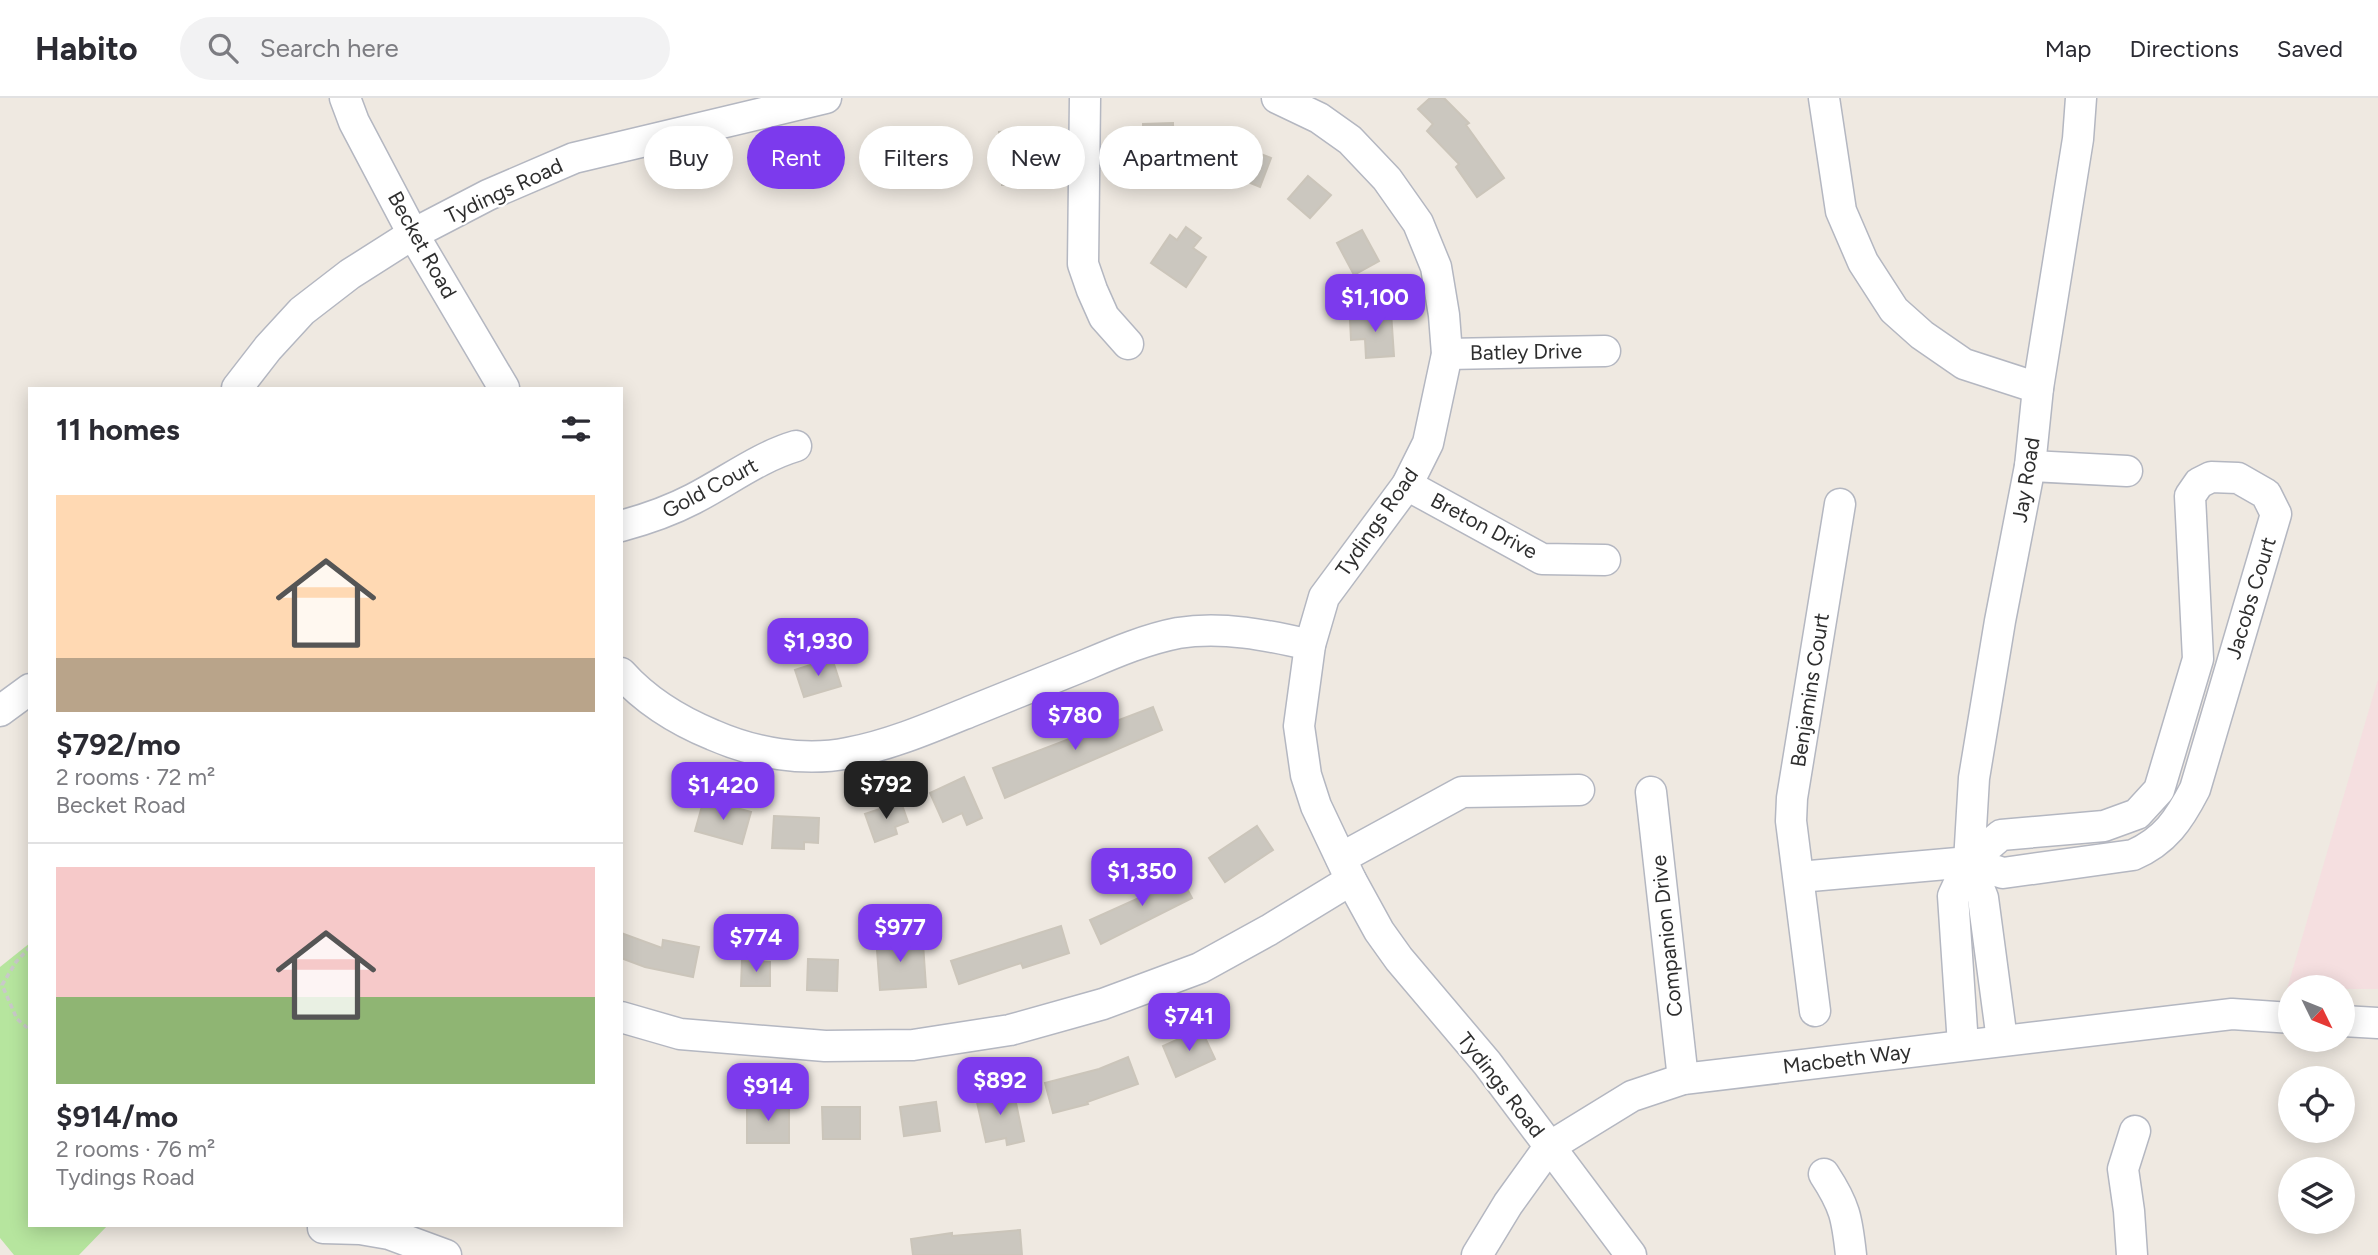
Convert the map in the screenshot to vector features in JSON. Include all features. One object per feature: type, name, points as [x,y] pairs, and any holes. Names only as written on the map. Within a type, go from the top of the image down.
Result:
[{"type":"street","name":"Becket Road","points":[[345,98],[354,122],[413,234],[503,387]]},
{"type":"street","name":"Tydings Road","points":[[238,387],[268,348],[302,312],[350,274],[413,234],[488,195],[574,158],[826,98]]},
{"type":"street","points":[[1085,98],[1083,264],[1104,317],[1128,344]]},
{"type":"street","name":"Tydings Road","points":[[1277,98],[1320,118],[1350,140],[1387,179],[1418,223],[1436,267],[1447,354],[1428,443],[1407,485],[1324,597],[1310,645],[1299,726],[1302,759],[1316,806],[1346,869],[1380,931],[1399,959],[1487,1063],[1631,1255]]},
{"type":"street","points":[[1824,98],[1841,211],[1863,262],[1894,310],[1922,335],[1964,364],[2038,388]]},
{"type":"street","name":"Jay Road","points":[[1963,1045],[1953,896],[1969,862],[1974,778],[2000,621],[2030,466],[2038,388],[2078,139],[2081,98]]},
{"type":"street","name":"Batley Drive","points":[[1447,354],[1605,351]]},
{"type":"street","name":"Gold Court","points":[[623,525],[657,516],[776,452],[796,446]]},
{"type":"street","points":[[2030,466],[2127,471]]},
{"type":"street","name":"Jacobs Court","points":[[2211,477],[2238,478],[2266,495],[2276,514],[2190,799],[2180,819],[2151,847],[2133,855],[2003,873],[1969,862],[2001,835],[2104,826],[2137,814],[2159,790],[2197,659],[2190,496],[2199,483],[2211,477]]},
{"type":"street","name":"Breton Drive","points":[[1407,485],[1542,559],[1605,560]]},
{"type":"street","name":"Benjamins Court","points":[[1815,1011],[1791,821],[1792,798],[1840,504]]},
{"type":"street","points":[[623,675],[664,710],[696,729],[735,745],[777,754],[847,754],[894,741],[1126,649],[1178,633],[1221,631],[1256,634],[1310,645]]},
{"type":"street","points":[[0,711],[28,690]]},
{"type":"street","points":[[2186,698],[2218,710]]},
{"type":"street","points":[[623,1018],[680,1034],[825,1046],[912,1045],[1010,1030],[1103,1004],[1200,968],[1269,930],[1346,869],[1462,792],[1579,790]]},
{"type":"street","name":"Companion Drive","points":[[1651,792],[1683,1079]]},
{"type":"street","points":[[1799,877],[1969,862]]},
{"type":"street","name":"Jay Road","points":[[1969,862],[1983,898],[2002,1040]]},
{"type":"street","name":"Macbeth Way","points":[[1477,1255],[1508,1204],[1549,1147],[1632,1096],[1683,1079],[2232,1014],[2278,1017]]},
{"type":"street","points":[[2356,1022],[2378,1023]]},
{"type":"street","points":[[2132,1255],[2123,1169],[2134,1131]]},
{"type":"street","points":[[1824,1174],[1840,1199],[1847,1221],[1851,1255]]},
{"type":"street","points":[[323,1228],[360,1228],[389,1234],[434,1253]]},
{"type":"path","points":[[28,949],[16,962],[2,985],[17,1019],[28,1028]]},
{"type":"shaded area","points":[[2378,679],[2378,989],[2356,989],[2356,975],[2291,975]]},
{"type":"green space","points":[[28,945],[28,1227],[106,1227],[79,1255],[14,1255],[0,1238],[0,967]]},
{"type":"building","points":[[1430,98],[1444,98],[1469,123],[1466,125],[1504,178],[1477,197],[1456,167],[1459,164],[1427,131],[1433,124],[1418,109]]},
{"type":"building","points":[[1173,123],[1173,126],[1143,126]]},
{"type":"building","points":[[1263,155],[1271,158],[1263,179]]},
{"type":"building","points":[[1308,176],[1331,195],[1310,218],[1288,199]]},
{"type":"building","points":[[1186,227],[1201,238],[1193,248],[1206,257],[1186,287],[1151,263],[1170,235],[1177,240]]},
{"type":"building","points":[[1362,230],[1379,261],[1354,275],[1337,243]]},
{"type":"building","points":[[1391,312],[1394,356],[1366,358],[1365,339],[1351,340],[1350,319],[1364,318],[1364,314]]},
{"type":"building","points":[[832,658],[841,686],[804,697],[795,670]]},
{"type":"building","points":[[1153,707],[1162,730],[1005,798],[993,768]]},
{"type":"building","points":[[964,777],[982,818],[967,825],[962,813],[943,822],[930,793]]},
{"type":"building","points":[[704,799],[751,812],[742,844],[695,831]]},
{"type":"building","points":[[901,802],[908,822],[895,827],[897,834],[875,842],[865,814]]},
{"type":"building","points":[[774,816],[819,818],[818,843],[804,842],[804,849],[772,848]]},
{"type":"building","points":[[1257,826],[1273,850],[1225,882],[1209,858]]},
{"type":"building","points":[[1178,872],[1192,898],[1101,944],[1090,920],[1148,894],[1146,889]]},
{"type":"building","points":[[1061,926],[1069,953],[1023,968],[1021,963],[959,984],[951,961]]},
{"type":"building","points":[[623,934],[662,948],[663,940],[699,947],[693,977],[645,967],[623,959]]},
{"type":"building","points":[[900,935],[901,945],[923,943],[926,987],[880,990],[876,937]]},
{"type":"building","points":[[808,959],[838,960],[837,991],[807,990]]},
{"type":"building","points":[[742,961],[770,962],[770,986],[741,986]]},
{"type":"building","points":[[1201,1029],[1215,1059],[1176,1077],[1163,1046]]},
{"type":"building","points":[[1128,1057],[1138,1084],[1087,1102],[1088,1104],[1053,1113],[1045,1083],[1099,1069]]},
{"type":"building","points":[[1013,1089],[1024,1141],[1007,1145],[1006,1138],[986,1142],[976,1098]]},
{"type":"building","points":[[936,1102],[940,1131],[904,1136],[900,1107]]},
{"type":"building","points":[[747,1103],[789,1103],[789,1143],[747,1143]]},
{"type":"building","points":[[822,1107],[860,1107],[860,1139],[823,1139]]},
{"type":"building","points":[[1020,1230],[1022,1255],[913,1255],[911,1239],[952,1233],[952,1236]]}]
